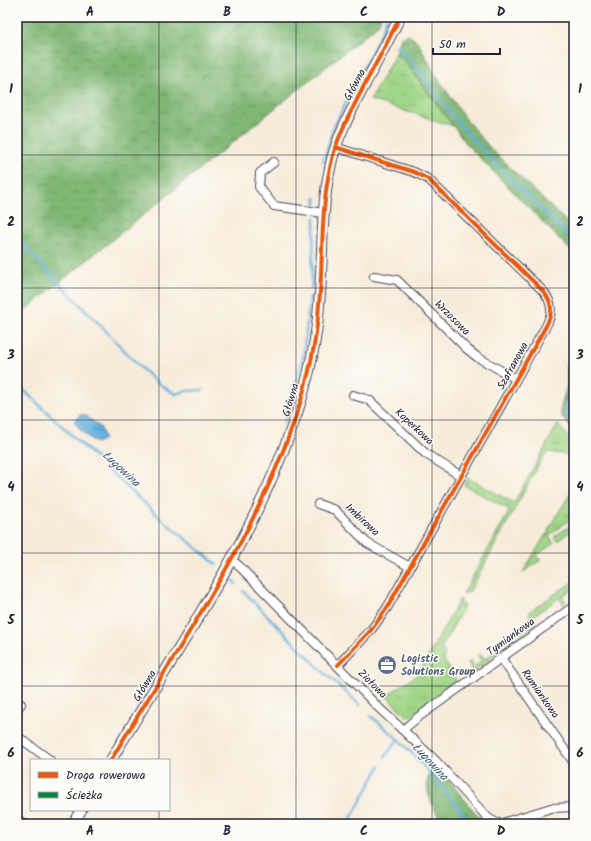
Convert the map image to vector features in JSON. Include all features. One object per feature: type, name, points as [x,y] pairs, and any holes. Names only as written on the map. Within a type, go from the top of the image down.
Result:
[{"type":"street","name":"Główna","points":[[112,759],[231,560],[257,514],[278,466],[308,374],[317,329],[326,190],[335,147],[345,123],[400,17]]},
{"type":"street","name":"Szafranowa","points":[[335,147],[414,172],[428,179],[547,295],[552,308],[550,319],[380,619],[338,665]]},
{"type":"street","points":[[274,162],[260,173],[259,187],[274,206],[324,213]]},
{"type":"street","name":"Wrzosowa","points":[[374,276],[397,280],[467,349],[477,357],[516,379]]},
{"type":"street","name":"Koperkowa","points":[[353,395],[369,400],[426,454],[461,476]]},
{"type":"street","name":"Imbirowa","points":[[318,504],[335,510],[367,543],[410,567]]},
{"type":"street","name":"Ziołowa","points":[[231,560],[237,564],[379,708],[404,729],[449,774],[482,813],[497,823],[510,821],[551,808],[574,807]]},
{"type":"street","name":"Tymiankowa","points":[[404,729],[417,718],[574,606]]},
{"type":"street","name":"Rumiankowa","points":[[501,658],[574,763]]},
{"type":"street","points":[[17,736],[49,759]]},
{"type":"street","points":[[73,824],[80,811]]},
{"type":"street","points":[[17,818],[24,824]]},
{"type":"green space","points":[[17,17],[381,17],[378,25],[17,317]]},
{"type":"green space","points":[[407,34],[418,42],[434,72],[464,117],[491,149],[574,229],[574,254],[469,147],[406,63],[396,53],[401,38]]},
{"type":"green space","points":[[396,53],[406,63],[453,126],[370,100]]},
{"type":"green space","points":[[574,355],[574,432],[562,417],[560,411],[567,385],[567,365]]},
{"type":"green space","points":[[558,424],[574,446],[569,455],[548,452],[543,457],[470,591],[463,594],[510,510],[464,485],[468,478],[514,503]]},
{"type":"green space","points":[[573,489],[574,516],[549,536],[554,543],[537,555],[541,560],[523,572],[546,534],[548,535],[548,530]]},
{"type":"green space","points":[[571,525],[574,529],[557,541],[554,537]]},
{"type":"green space","points":[[574,581],[574,588],[562,596],[566,602],[563,604],[559,598],[532,617],[536,623],[534,628],[466,677],[464,675],[471,668],[468,663],[470,661],[474,667],[482,661],[478,656],[481,654],[485,659],[534,625],[530,619],[530,611]]},
{"type":"green space","points":[[460,599],[464,607],[441,648],[445,655],[443,659],[457,682],[408,718],[386,696],[418,674]]},
{"type":"green space","points":[[437,767],[480,818],[490,824],[442,824],[429,796],[427,782],[432,768]]},
{"type":"water","points":[[80,415],[85,415],[101,428],[104,439],[96,443],[82,432],[74,421]]},
{"type":"waterway","points":[[323,161],[334,126],[381,33],[387,17]]},
{"type":"waterway","points":[[396,45],[413,63],[449,111],[471,137],[574,241]]},
{"type":"waterway","points":[[316,198],[316,205]]},
{"type":"waterway","points":[[311,289],[315,217]]},
{"type":"waterway","points":[[17,238],[138,365],[156,381],[176,394],[185,391],[203,390]]},
{"type":"waterway","points":[[284,423],[303,356],[310,297]]},
{"type":"waterway","points":[[574,362],[571,366],[570,390],[564,410],[574,425]]},
{"type":"waterway","name":"Ługowina","points":[[17,384],[158,516],[216,564]]},
{"type":"waterway","name":"Ługowina","points":[[228,576],[236,584]]},
{"type":"waterway","name":"Ługowina","points":[[243,591],[318,667],[360,705]]},
{"type":"waterway","name":"Ługowina","points":[[371,716],[398,739],[425,767],[472,824]]},
{"type":"waterway","points":[[385,757],[398,739]]},
{"type":"waterway","points":[[348,824],[380,766]]},
{"type":"cycle path","points":[[112,759],[218,584],[265,493],[285,446],[302,397],[314,346],[319,306],[325,199],[330,168],[336,145],[350,113],[400,17]]},
{"type":"cycle path","points":[[335,147],[414,172],[428,179],[543,291],[549,300],[551,308],[550,317],[546,326],[387,608],[371,630],[338,665]]},
{"type":"place","name":"Logistic Solutions Group","points":[[387,665]]}]
